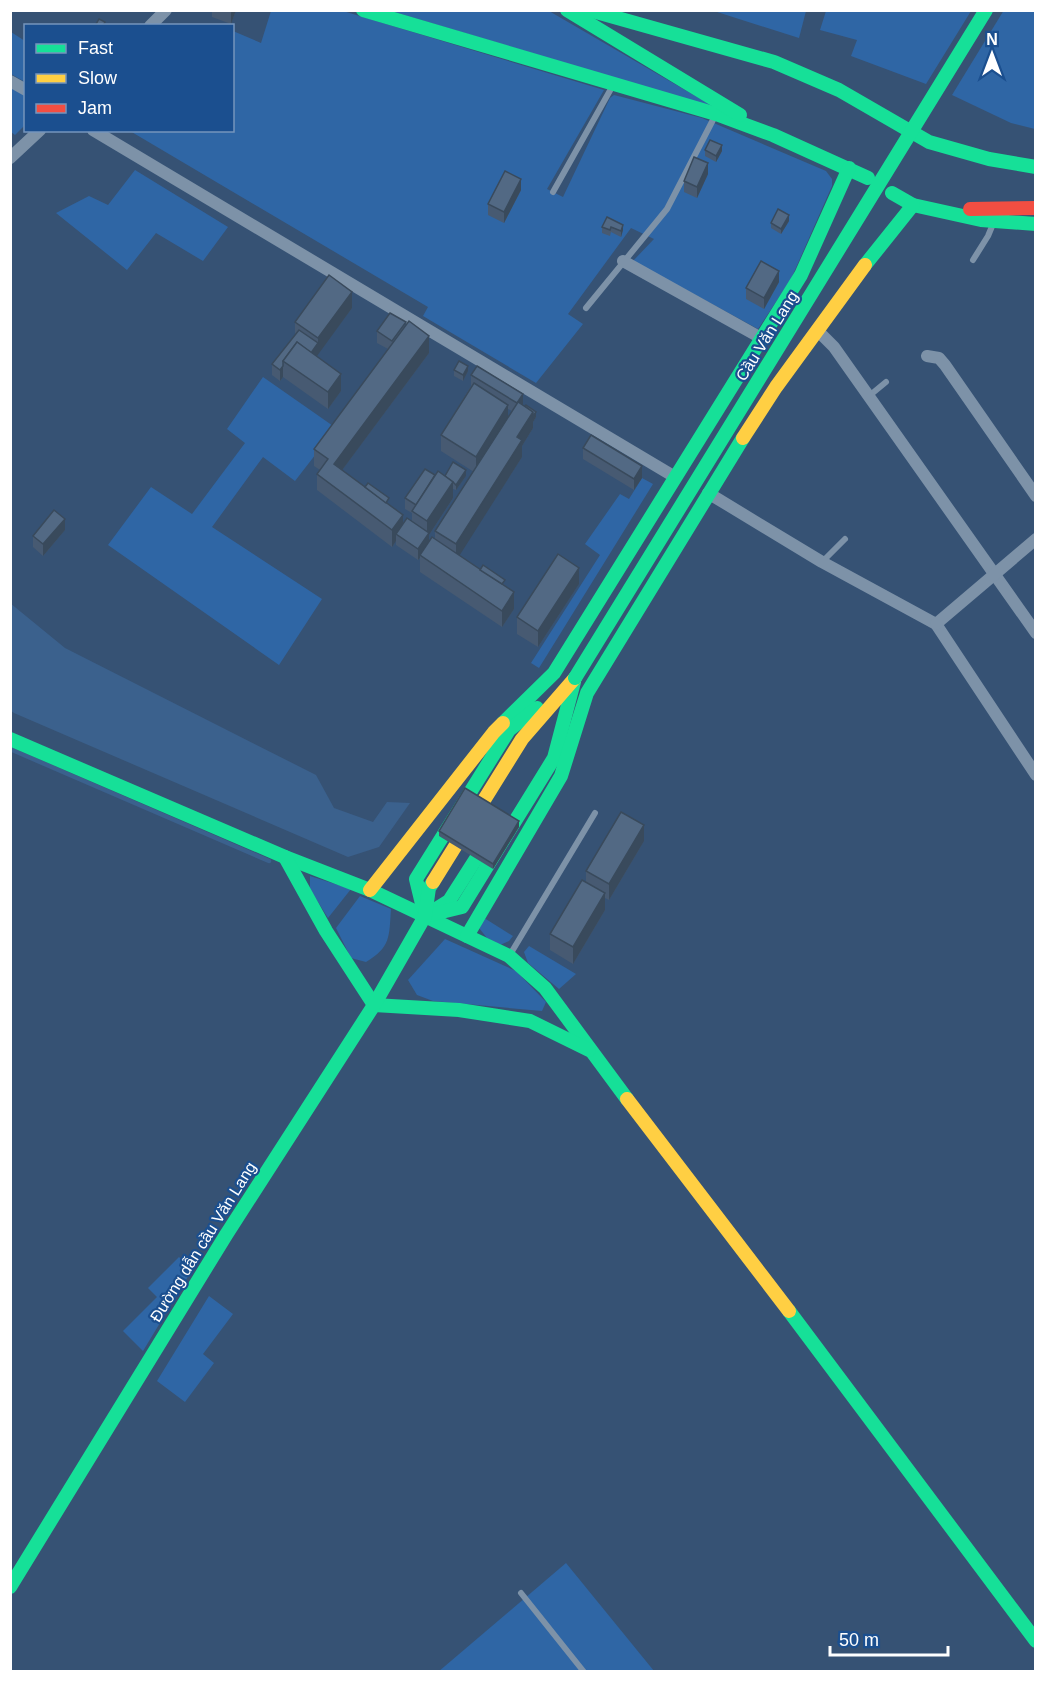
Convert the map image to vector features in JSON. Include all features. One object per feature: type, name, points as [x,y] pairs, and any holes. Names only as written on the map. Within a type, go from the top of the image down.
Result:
[{"type":"main road","points":[[363,10],[716,114],[773,135],[868,178]]},
{"type":"main road","points":[[567,10],[773,135]]},
{"type":"main road","points":[[589,10],[774,62],[839,90],[929,142],[989,159],[1035,167]]},
{"type":"main road","name":"Cầu Văn Lang","points":[[575,678],[986,10]]},
{"type":"main road","points":[[370,890],[494,732],[554,673],[801,275],[849,168]]},
{"type":"main road","points":[[891,193],[913,205],[981,220],[1035,224]]},
{"type":"main road","points":[[467,936],[561,776],[587,693],[708,493],[776,387],[844,292],[913,205]]},
{"type":"main road","points":[[932,209],[1035,208]]},
{"type":"main road","points":[[425,916],[449,901],[489,839],[543,751],[575,678]]},
{"type":"main road","points":[[425,916],[429,888],[522,739],[575,678]]},
{"type":"main road","points":[[10,739],[285,857],[370,890],[509,956],[545,988],[589,1050],[808,1335],[1035,1641]]},
{"type":"main road","points":[[285,857],[326,931],[374,1005],[459,1010],[530,1021],[589,1050]]},
{"type":"main road","name":"Đường dẫn cầu Văn Lang","points":[[10,1587],[226,1235],[374,1005],[425,916]]},
{"type":"street","points":[[152,24],[165,10]]},
{"type":"street","points":[[10,81],[24,89]]},
{"type":"street","points":[[10,158],[38,132]]},
{"type":"street","points":[[96,132],[675,477]]},
{"type":"street","points":[[622,261],[763,339]]},
{"type":"street","points":[[817,330],[834,347],[1035,633]]},
{"type":"street","points":[[927,356],[939,357],[1035,496]]},
{"type":"street","points":[[708,493],[822,562],[936,624],[1035,775]]},
{"type":"street","points":[[936,624],[1035,539]]},
{"type":"lane","points":[[554,192],[614,84]]},
{"type":"lane","points":[[586,308],[622,261],[667,209],[716,114]]},
{"type":"lane","points":[[973,260],[988,236],[994,221]]},
{"type":"lane","points":[[869,396],[886,382]]},
{"type":"lane","points":[[822,562],[845,539]]},
{"type":"lane","points":[[509,956],[595,813]]},
{"type":"lane","points":[[521,1593],[584,1671]]},
{"type":"shaded area","points":[[806,10],[799,38],[714,11]]},
{"type":"shaded area","points":[[826,10],[971,11],[926,84],[851,56],[857,40],[820,30]]},
{"type":"shaded area","points":[[1004,10],[1035,11],[1035,129],[1011,123],[952,95]]},
{"type":"shaded area","points":[[271,11],[343,11],[604,90],[547,189],[563,197],[610,98],[614,95],[702,118],[826,171],[832,179],[832,186],[791,279],[758,329],[633,261],[654,239],[631,228],[568,314],[583,324],[536,383],[423,316],[428,307],[132,132],[234,132],[234,31],[261,43]]},
{"type":"shaded area","points":[[391,11],[549,11],[716,108]]},
{"type":"shaded area","points":[[11,32],[24,40],[24,81],[11,74]]},
{"type":"shaded area","points":[[10,85],[24,93],[24,126],[15,135],[11,132]]},
{"type":"shaded area","points":[[135,170],[228,227],[203,261],[156,233],[127,270],[56,213],[89,196],[108,205]]},
{"type":"shaded area","points":[[263,377],[336,428],[295,481],[263,457],[212,527],[322,599],[279,665],[108,545],[151,487],[192,514],[245,443],[227,429]]},
{"type":"shaded area","points":[[642,478],[653,484],[539,668],[531,663],[600,555],[585,544],[620,494],[629,499]]},
{"type":"shaded area","points":[[10,603],[65,648],[316,775],[334,808],[373,822],[387,802],[410,803],[379,847],[348,857],[14,713],[10,710]]},
{"type":"shaded area","points":[[310,876],[351,889],[328,918],[310,889]]},
{"type":"shaded area","points":[[360,896],[391,909],[387,940],[380,951],[366,962],[351,958],[336,928]]},
{"type":"shaded area","points":[[481,916],[513,936],[509,941],[500,945],[487,938],[479,928]]},
{"type":"shaded area","points":[[445,939],[516,971],[546,1002],[542,1011],[433,1001],[417,995],[408,980]]},
{"type":"shaded area","points":[[529,946],[576,974],[559,989],[528,963],[524,952]]},
{"type":"shaded area","points":[[179,1257],[192,1270],[143,1351],[123,1331],[157,1297],[148,1288]]},
{"type":"shaded area","points":[[209,1296],[233,1314],[203,1354],[214,1363],[185,1402],[157,1381]]},
{"type":"shaded area","points":[[566,1563],[654,1671],[438,1672]]},
{"type":"building","points":[[99,19],[105,22],[104,24],[96,24]]},
{"type":"building","points":[[710,140],[722,145],[716,156],[705,150]]},
{"type":"building","points":[[694,157],[708,163],[697,187],[684,181]]},
{"type":"building","points":[[505,171],[521,179],[504,212],[488,204]]},
{"type":"building","points":[[778,209],[789,215],[781,229],[771,223]]},
{"type":"building","points":[[607,217],[623,225],[621,231],[611,227],[610,230],[602,227]]},
{"type":"building","points":[[761,261],[779,271],[764,298],[746,288]]},
{"type":"building","points":[[329,275],[352,292],[318,338],[295,322]]},
{"type":"building","points":[[390,313],[406,322],[392,341],[377,331]]},
{"type":"building","points":[[409,321],[429,336],[334,464],[403,515],[392,530],[317,474],[328,459],[314,449]]},
{"type":"building","points":[[299,330],[318,343],[311,353],[297,342],[283,361],[280,370],[272,364]]},
{"type":"building","points":[[297,342],[341,374],[328,392],[283,361]]},
{"type":"building","points":[[459,361],[468,366],[463,375],[454,370]]},
{"type":"building","points":[[477,366],[523,394],[517,403],[471,375]]},
{"type":"building","points":[[474,383],[508,405],[476,457],[441,435]]},
{"type":"building","points":[[518,402],[533,412],[517,437],[522,440],[456,544],[435,531]]},
{"type":"building","points":[[526,405],[536,412],[533,416],[533,412]]},
{"type":"building","points":[[591,435],[642,466],[634,479],[583,448]]},
{"type":"building","points":[[453,462],[466,470],[456,485],[445,476]]},
{"type":"building","points":[[425,469],[435,475],[416,505],[405,498]]},
{"type":"building","points":[[438,471],[453,482],[427,521],[412,511]]},
{"type":"building","points":[[368,483],[389,498],[386,503],[365,487]]},
{"type":"building","points":[[54,510],[65,519],[43,544],[33,536]]},
{"type":"building","points":[[407,518],[429,533],[418,549],[396,534]]},
{"type":"building","points":[[432,537],[514,592],[502,611],[420,555]]},
{"type":"building","points":[[558,554],[579,568],[538,631],[517,617]]},
{"type":"building","points":[[483,565],[505,580],[502,584],[480,570]]},
{"type":"building","points":[[465,788],[519,821],[493,864],[439,831]]},
{"type":"building","points":[[621,812],[644,825],[609,884],[586,871]]},
{"type":"building","points":[[582,880],[605,893],[573,947],[550,934]]},
{"type":"waterway","points":[[10,749],[269,861]]},
{"type":"traffic: fast","points":[[363,10],[716,114],[773,135],[868,178]]},
{"type":"traffic: fast","points":[[567,10],[740,115]]},
{"type":"traffic: fast","points":[[589,10],[774,62],[839,90],[929,142],[989,159],[1036,167]]},
{"type":"traffic: fast","points":[[575,678],[986,10]]},
{"type":"traffic: fast","points":[[503,723],[554,673],[801,275],[849,168]]},
{"type":"traffic: fast","points":[[892,193],[913,205],[981,220],[1036,224]]},
{"type":"traffic: fast","points":[[865,265],[913,205]]},
{"type":"traffic: fast","points":[[467,936],[561,776],[587,693],[743,438]]},
{"type":"traffic: fast","points":[[425,916],[462,907],[554,758],[574,682]]},
{"type":"traffic: fast","points":[[423,908],[416,879],[509,730],[537,708]]},
{"type":"traffic: fast","points":[[10,739],[285,857],[370,890],[509,956],[545,988],[627,1099]]},
{"type":"traffic: fast","points":[[433,911],[449,901],[479,854]]},
{"type":"traffic: fast","points":[[285,857],[326,931],[374,1005],[459,1010],[530,1021],[589,1050]]},
{"type":"traffic: fast","points":[[10,1587],[226,1235],[374,1005],[425,916],[429,888],[433,882]]},
{"type":"traffic: fast","points":[[789,1311],[1036,1641]]},
{"type":"traffic: slow","points":[[743,438],[776,387],[865,265]]},
{"type":"traffic: slow","points":[[433,882],[522,739],[575,678]]},
{"type":"traffic: slow","points":[[370,890],[503,723]]},
{"type":"traffic: slow","points":[[627,1099],[789,1311]]},
{"type":"traffic: jam","points":[[970,209],[1036,208]]}]
